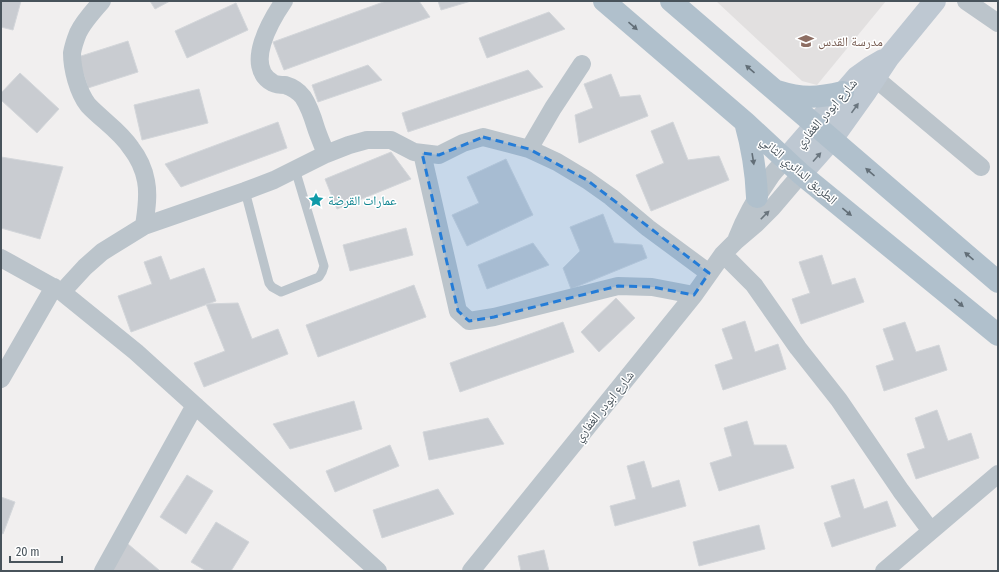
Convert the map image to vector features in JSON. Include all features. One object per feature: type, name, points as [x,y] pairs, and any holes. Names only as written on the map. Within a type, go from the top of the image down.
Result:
[{"type":"main road","name":"الطريق الدائري الثاني","points":[[604,1],[745,122],[801,174],[998,335]]},
{"type":"main road","points":[[671,1],[998,282]]},
{"type":"main road","points":[[775,90],[791,96],[808,98],[843,92]]},
{"type":"main road","points":[[745,122],[754,159],[757,197]]},
{"type":"street","points":[[102,1],[78,32],[72,52],[76,82],[88,104],[131,147],[141,166],[146,181],[147,199],[144,226]]},
{"type":"street","points":[[284,1],[266,31],[260,57],[261,68],[266,78],[274,84],[287,86],[296,90],[302,97],[310,110],[326,154]]},
{"type":"street","name":"شارع ابودر الغفاري","points":[[471,571],[694,295],[723,254],[772,208],[832,139],[889,57],[935,1]]},
{"type":"street","points":[[966,1],[998,22]]},
{"type":"street","name":"شارع ابودر الغفاري","points":[[736,241],[745,219],[769,178],[857,77],[889,57]]},
{"type":"street","points":[[528,149],[582,64]]},
{"type":"street","points":[[875,78],[981,168]]},
{"type":"street","points":[[1,379],[58,290],[102,252],[144,226],[274,180],[326,154],[368,140],[392,140],[414,152],[439,156],[463,143],[483,137],[528,149],[556,162],[587,180],[709,273]]},
{"type":"street","points":[[422,153],[458,311],[469,321],[494,317],[618,286],[652,287],[694,295]]},
{"type":"street","points":[[723,254],[754,285],[798,348],[839,400],[901,491],[931,531]]},
{"type":"street","points":[[1,258],[58,290],[136,352],[378,571]]},
{"type":"street","points":[[103,571],[195,405]]},
{"type":"street","points":[[884,571],[998,474]]},
{"type":"lane","points":[[245,191],[269,283],[272,287],[281,292],[319,277],[324,266],[295,169]]},
{"type":"highlighted area","points":[[483,137],[529,149],[587,180],[709,273],[694,295],[652,287],[618,286],[494,317],[469,321],[458,311],[422,153],[439,155]]},
{"type":"shaded area","name":"مدرسة القدس","points":[[716,1],[886,1],[817,85],[802,81]]},
{"type":"building","points":[[1,1],[21,1],[13,30],[1,27]]},
{"type":"building","points":[[150,1],[170,1],[155,9]]},
{"type":"building","points":[[386,1],[419,1],[430,17],[284,70],[273,42]]},
{"type":"building","points":[[438,1],[471,1],[441,10]]},
{"type":"building","points":[[236,3],[248,30],[187,58],[175,31]]},
{"type":"building","points":[[549,12],[565,29],[487,58],[479,38]]},
{"type":"building","points":[[128,41],[138,72],[88,88],[78,57]]},
{"type":"building","points":[[368,65],[382,80],[318,102],[312,85]]},
{"type":"building","points":[[528,70],[543,87],[408,132],[402,113]]},
{"type":"building","points":[[20,73],[59,109],[37,133],[1,100],[1,93]]},
{"type":"building","points":[[611,74],[620,97],[640,95],[648,116],[579,143],[575,115],[593,108],[584,84]]},
{"type":"building","points":[[199,89],[208,123],[142,140],[134,105]]},
{"type":"building","points":[[278,122],[287,148],[181,187],[165,164]]},
{"type":"building","points":[[673,122],[688,160],[719,156],[729,180],[651,211],[636,175],[664,163],[651,131]]},
{"type":"building","points":[[391,152],[411,179],[337,209],[325,179]]},
{"type":"building","points":[[1,157],[63,167],[40,239],[1,228]]},
{"type":"building","points":[[506,159],[533,215],[467,246],[452,215],[479,203],[467,177]]},
{"type":"building","points":[[603,214],[614,243],[642,245],[647,258],[571,289],[563,268],[580,251],[570,227]]},
{"type":"building","points":[[406,228],[413,255],[350,271],[343,245]]},
{"type":"building","points":[[533,243],[549,265],[487,289],[478,265]]},
{"type":"building","points":[[822,255],[832,285],[855,278],[864,302],[801,324],[792,299],[810,293],[799,262]]},
{"type":"building","points":[[161,256],[170,280],[204,268],[216,301],[131,332],[118,296],[152,284],[144,262]]},
{"type":"building","points":[[414,285],[426,317],[318,357],[306,325]]},
{"type":"building","points":[[616,298],[635,318],[599,352],[581,332]]},
{"type":"building","points":[[238,303],[252,339],[278,329],[288,354],[204,387],[194,363],[225,351],[206,304]]},
{"type":"building","points":[[745,321],[755,352],[778,344],[786,369],[723,390],[715,365],[733,359],[722,329]]},
{"type":"building","points":[[563,322],[574,352],[460,392],[450,363]]},
{"type":"building","points":[[905,322],[916,352],[939,345],[947,370],[884,391],[876,366],[894,360],[883,329]]},
{"type":"building","points":[[354,401],[362,429],[290,449],[273,424]]},
{"type":"building","points":[[937,410],[948,441],[971,433],[979,458],[916,479],[907,454],[925,448],[915,418]]},
{"type":"building","points":[[488,418],[504,444],[429,460],[423,432]]},
{"type":"building","points":[[747,421],[754,445],[786,445],[794,468],[719,491],[710,463],[732,456],[724,428]]},
{"type":"building","points":[[390,445],[399,466],[335,492],[326,471]]},
{"type":"building","points":[[644,461],[652,488],[679,480],[686,506],[615,526],[610,506],[636,499],[627,466]]},
{"type":"building","points":[[187,475],[213,491],[186,534],[160,517]]},
{"type":"building","points":[[854,479],[864,509],[887,501],[896,526],[832,547],[824,523],[841,517],[831,486]]},
{"type":"building","points":[[438,489],[454,514],[382,538],[373,510]]},
{"type":"building","points":[[1,497],[15,502],[3,534],[1,533]]},
{"type":"building","points":[[216,522],[249,542],[231,571],[206,571],[191,562]]},
{"type":"building","points":[[759,525],[765,549],[699,566],[693,542]]},
{"type":"building","points":[[128,544],[159,570],[106,571]]},
{"type":"building","points":[[544,550],[549,571],[521,571],[518,556]]},
{"type":"place","name":"مدرسة القدس","points":[[806,41]]},
{"type":"place","name":"عمارات القرضة","points":[[316,200]]}]
